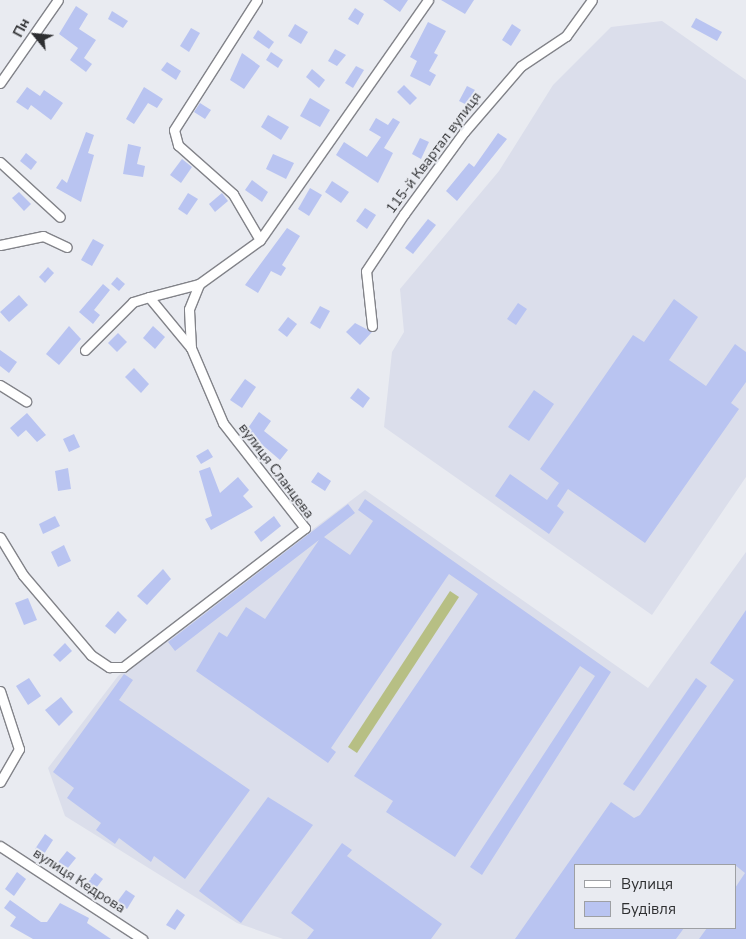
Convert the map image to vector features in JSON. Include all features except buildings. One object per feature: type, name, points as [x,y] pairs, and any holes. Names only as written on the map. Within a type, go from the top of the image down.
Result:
[{"type":"street","points":[[0,83],[58,0]]},
{"type":"street","points":[[257,0],[174,130],[178,145],[233,194],[260,240]]},
{"type":"street","points":[[85,350],[133,302],[199,284],[260,240],[428,0]]},
{"type":"street","name":"115-й Квартал вулиця","points":[[372,326],[366,272],[377,255],[464,132],[521,66],[566,36],[592,0]]},
{"type":"street","points":[[0,162],[60,217]]},
{"type":"street","points":[[0,245],[43,236],[67,247]]},
{"type":"street","points":[[190,348],[189,309],[199,284]]},
{"type":"street","name":"вулиця Сланцева","points":[[0,537],[57,619],[91,655],[109,667],[124,667],[136,660],[161,634],[305,528],[223,423],[190,348],[149,297]]},
{"type":"street","points":[[0,385],[26,401]]},
{"type":"street","points":[[0,692],[18,741],[17,757],[0,782]]},
{"type":"street","name":"вулиця Кедрова","points":[[0,846],[142,939]]},
{"type":"shaded area","points":[[662,21],[746,80],[746,477],[652,615],[384,427],[392,352],[404,332],[400,289],[499,171],[553,85],[611,27]]},
{"type":"shaded area","points":[[365,490],[648,688],[746,552],[746,939],[283,939],[237,923],[65,816],[48,768],[118,676]]},
{"type":"green space","points":[[450,591],[459,597],[357,753],[348,747]]}]
